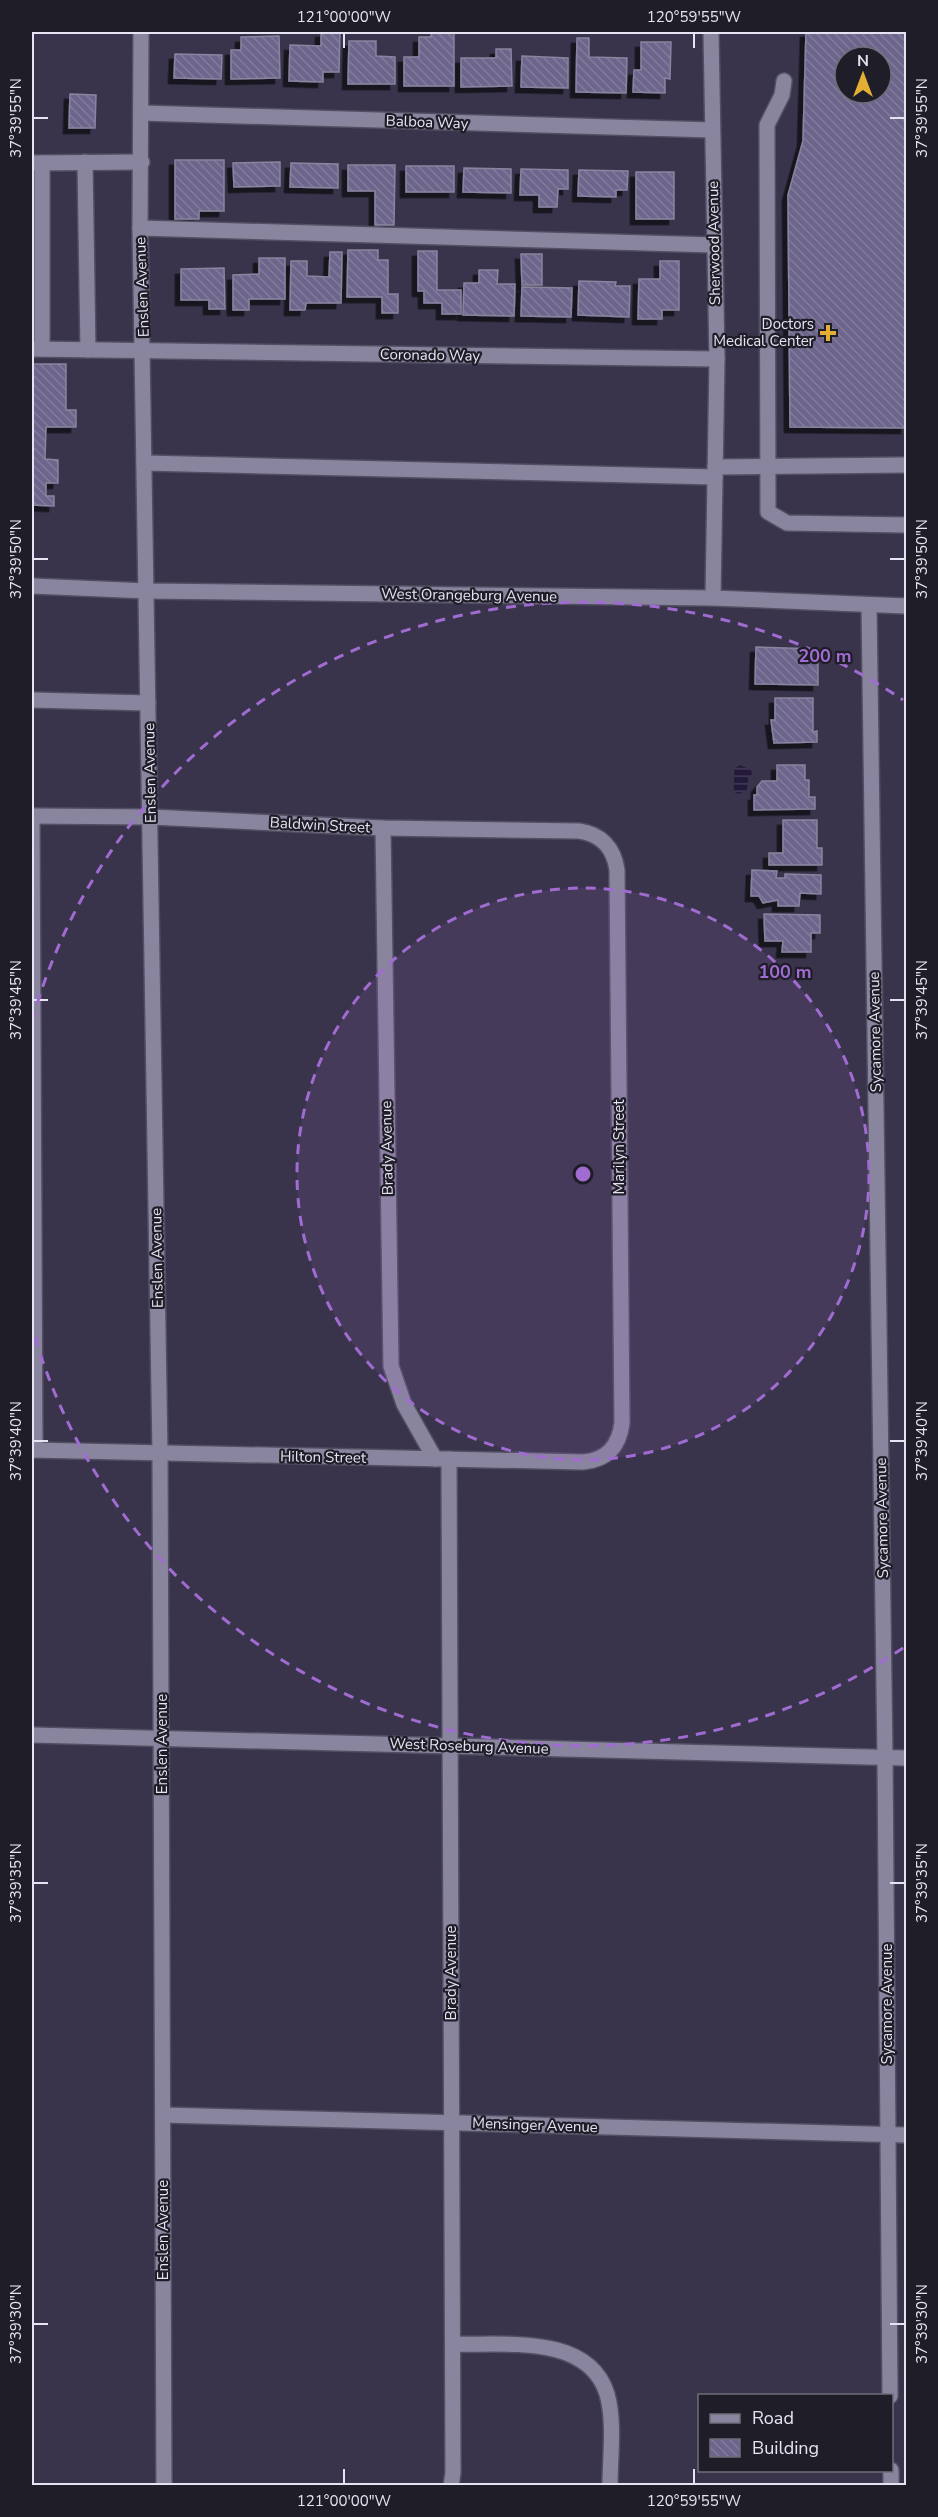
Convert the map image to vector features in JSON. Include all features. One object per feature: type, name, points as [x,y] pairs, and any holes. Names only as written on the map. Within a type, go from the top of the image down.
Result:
[{"type":"street","name":"Enslen Avenue","points":[[141,32],[140,228],[144,351],[163,1738],[164,2486]]},
{"type":"street","name":"Sherwood Avenue","points":[[711,32],[717,359],[713,598]]},
{"type":"street","points":[[784,81],[782,95],[767,125],[768,512],[787,523],[906,525]]},
{"type":"street","name":"Balboa Way","points":[[142,113],[712,130]]},
{"type":"street","points":[[85,162],[88,350]]},
{"type":"street","points":[[37,349],[37,163],[142,162]]},
{"type":"street","points":[[140,228],[714,244]]},
{"type":"street","name":"Coronado Way","points":[[37,349],[717,359]]},
{"type":"street","points":[[144,463],[715,472],[769,467],[906,465]]},
{"type":"street","name":"West Orangeburg Avenue","points":[[32,586],[147,591],[713,598],[906,606]]},
{"type":"street","name":"Sycamore Avenue","points":[[869,605],[885,1757],[890,2394]]},
{"type":"street","points":[[32,700],[148,703]]},
{"type":"street","points":[[32,816],[33,1450]]},
{"type":"street","name":"Baldwin Street","points":[[32,816],[151,817],[383,828],[579,831],[596,836],[607,843]]},
{"type":"street","name":"Brady Avenue","points":[[383,828],[391,1366],[404,1404],[442,1459],[452,1746],[453,2473],[451,2486]]},
{"type":"street","name":"Marilyn Street","points":[[607,843],[615,858],[617,870],[622,1423],[620,1436],[611,1451]]},
{"type":"street","name":"Hilton Street","points":[[33,1450],[583,1462],[602,1458],[611,1451]]},
{"type":"street","name":"West Roseburg Avenue","points":[[32,1735],[906,1758]]},
{"type":"street","name":"Mensinger Avenue","points":[[163,2115],[906,2135]]},
{"type":"street","points":[[453,2344],[546,2347],[570,2352],[586,2362],[600,2378],[607,2394],[610,2411],[610,2486]]},
{"type":"shaded area","points":[[740,765],[751,770],[752,774],[748,778],[747,790],[739,794],[734,792],[734,769]]},
{"type":"building","points":[[321,32],[340,32],[339,72],[323,72],[323,82],[289,81],[290,45],[321,46]]},
{"type":"building","points":[[431,32],[454,32],[454,86],[404,86],[404,57],[419,57],[419,37],[431,37]]},
{"type":"building","points":[[806,32],[906,32],[906,428],[790,427],[788,195],[803,141]]},
{"type":"building","points":[[279,36],[280,78],[231,79],[231,50],[241,50],[241,37]]},
{"type":"building","points":[[577,38],[589,38],[589,57],[627,58],[626,93],[576,92]]},
{"type":"building","points":[[349,41],[376,41],[376,56],[395,57],[395,84],[348,84]]},
{"type":"building","points":[[641,42],[671,42],[670,79],[665,78],[665,93],[633,92],[634,70],[641,70]]},
{"type":"building","points":[[496,49],[511,49],[512,86],[461,87],[461,58],[496,58]]},
{"type":"building","points":[[175,54],[222,55],[221,79],[174,78]]},
{"type":"building","points":[[522,56],[568,58],[568,88],[521,87]]},
{"type":"building","points":[[70,94],[96,95],[95,128],[69,128]]},
{"type":"building","points":[[175,160],[224,160],[224,211],[199,211],[199,219],[175,219]]},
{"type":"building","points":[[280,162],[280,186],[234,187],[233,163]]},
{"type":"building","points":[[291,163],[338,164],[338,188],[290,187]]},
{"type":"building","points":[[348,165],[395,165],[394,225],[375,225],[375,191],[348,191]]},
{"type":"building","points":[[406,166],[454,166],[454,192],[406,192]]},
{"type":"building","points":[[464,168],[511,169],[511,193],[463,192]]},
{"type":"building","points":[[521,169],[568,170],[568,189],[558,189],[557,207],[539,207],[539,195],[520,195]]},
{"type":"building","points":[[579,170],[628,171],[627,190],[616,190],[616,197],[578,196]]},
{"type":"building","points":[[636,172],[674,172],[674,219],[636,219]]},
{"type":"building","points":[[348,250],[378,250],[378,260],[388,260],[388,294],[398,294],[398,313],[382,313],[382,297],[347,297]]},
{"type":"building","points":[[418,251],[437,251],[437,290],[461,290],[461,314],[442,314],[442,303],[424,303],[424,291],[418,291]]},
{"type":"building","points":[[330,252],[342,252],[341,303],[306,303],[305,310],[290,310],[291,261],[307,261],[307,276],[329,277]]},
{"type":"building","points":[[521,254],[542,254],[542,285],[522,285]]},
{"type":"building","points":[[259,258],[285,258],[285,299],[249,299],[249,310],[233,310],[233,275],[259,274]]},
{"type":"building","points":[[660,261],[679,261],[679,310],[662,310],[662,319],[638,319],[639,279],[660,279]]},
{"type":"building","points":[[224,268],[225,309],[209,309],[209,300],[181,300],[181,269]]},
{"type":"building","points":[[479,270],[498,270],[497,284],[515,284],[514,316],[463,315],[464,283],[479,283]]},
{"type":"building","points":[[579,281],[616,282],[615,286],[630,286],[629,317],[578,315]]},
{"type":"building","points":[[522,287],[572,288],[571,317],[521,316]]},
{"type":"building","points":[[32,364],[66,364],[66,410],[76,410],[76,427],[46,427],[45,459],[58,460],[58,483],[46,483],[46,496],[54,496],[54,506],[32,505]]},
{"type":"building","points":[[756,647],[818,649],[818,685],[755,684]]},
{"type":"building","points":[[775,698],[813,698],[813,732],[817,731],[817,742],[774,743],[771,720],[775,720]]},
{"type":"building","points":[[777,765],[805,765],[805,780],[809,780],[809,797],[815,797],[815,809],[754,810],[754,795],[757,795],[757,787],[762,781],[777,781]]},
{"type":"building","points":[[783,820],[817,820],[817,848],[822,848],[822,865],[769,865],[769,853],[783,853]]},
{"type":"building","points":[[752,870],[777,871],[776,878],[785,878],[785,874],[821,875],[821,894],[800,893],[799,906],[778,906],[778,900],[763,903],[759,896],[751,896]]},
{"type":"building","points":[[764,914],[820,915],[820,933],[811,933],[811,952],[782,952],[783,941],[765,941]]},
{"type":"place","name":"Doctors Medical Center","points":[[828,333]]}]
